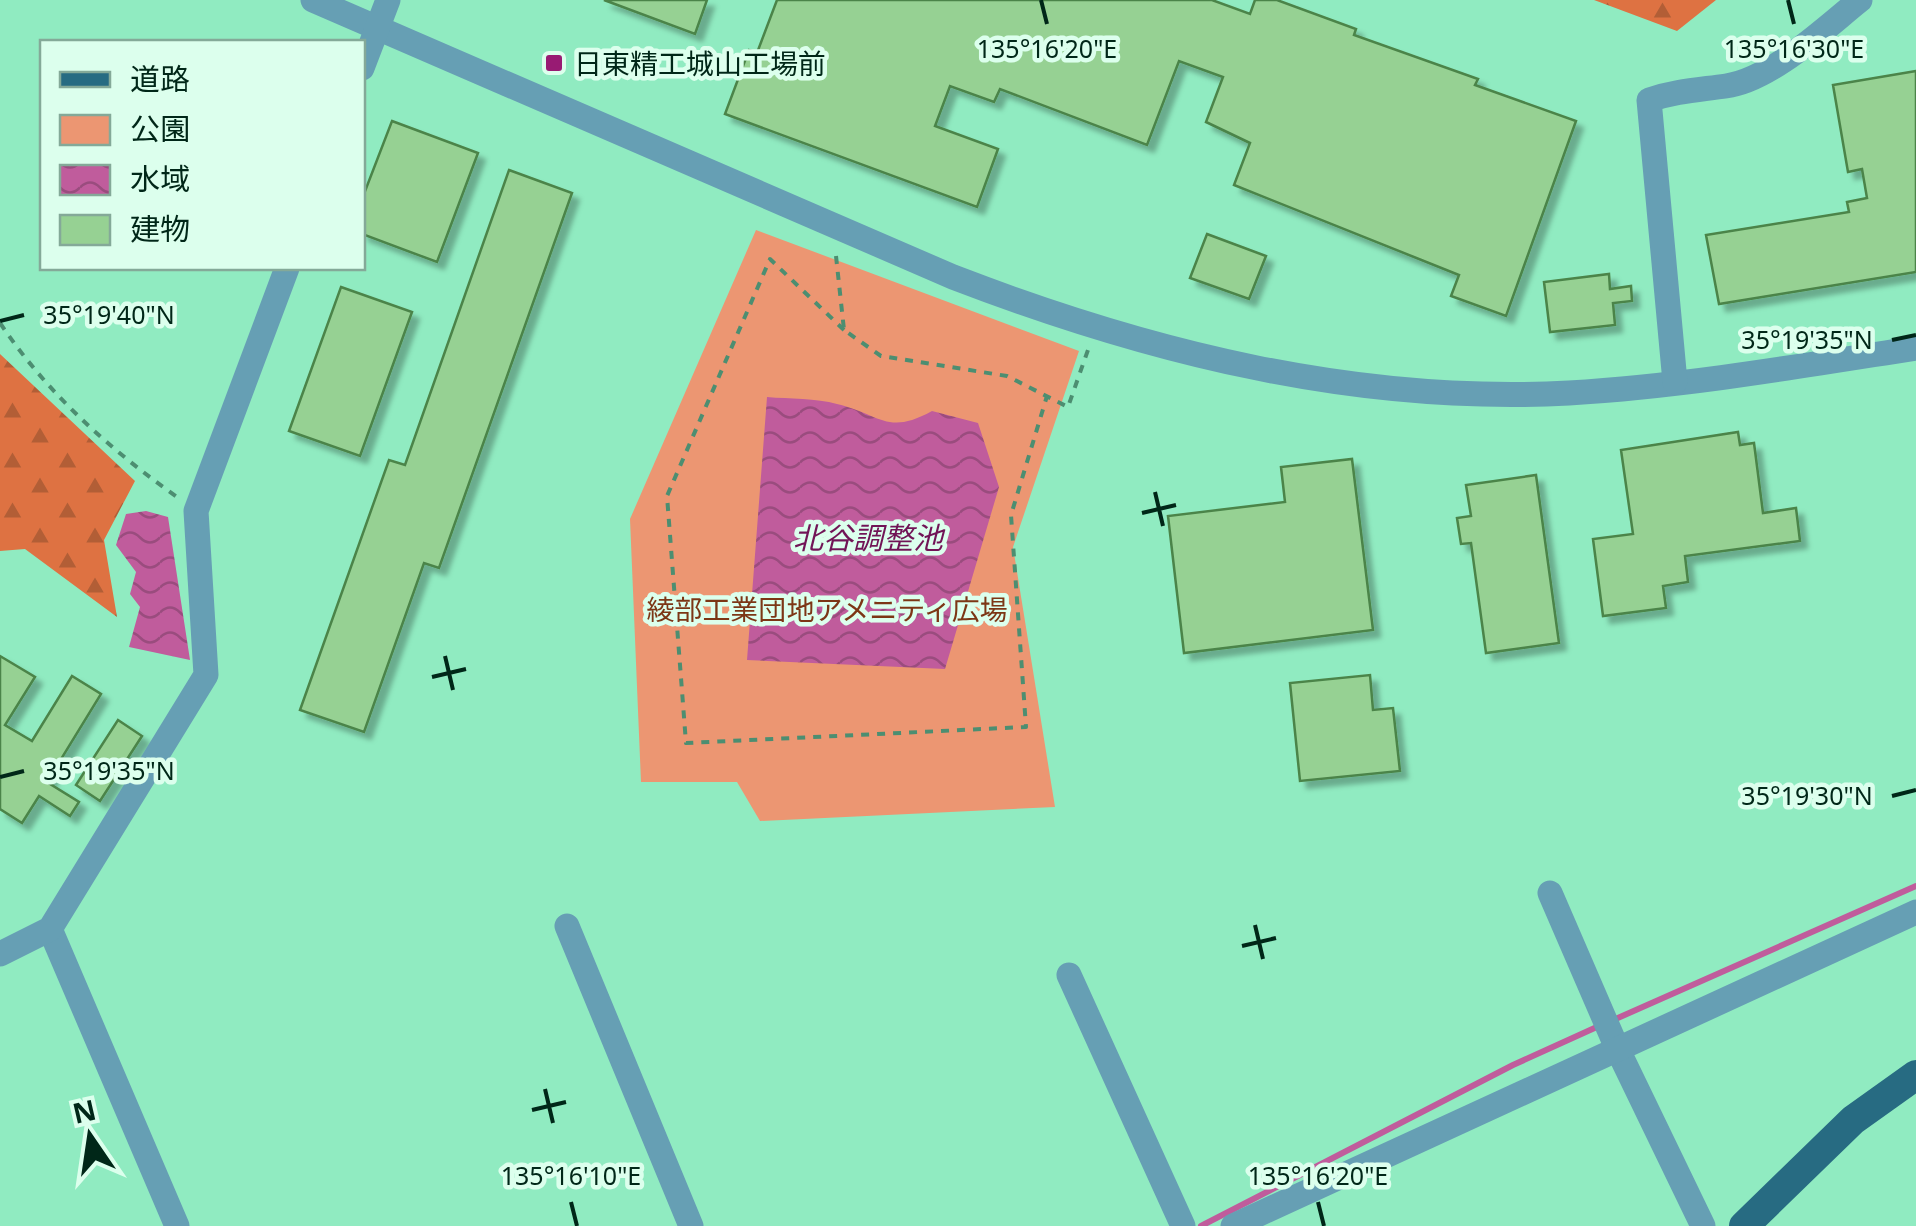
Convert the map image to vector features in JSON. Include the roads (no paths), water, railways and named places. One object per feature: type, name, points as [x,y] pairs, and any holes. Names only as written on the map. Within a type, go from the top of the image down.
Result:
[{"type":"main road","points":[[1744,1226],[1853,1120],[1916,1075]]},
{"type":"street","points":[[313,0],[953,277],[1096,328],[1301,379],[1418,391],[1570,393],[1916,348]]},
{"type":"street","points":[[365,60],[388,0]]},
{"type":"street","points":[[1675,382],[1649,100],[1683,88],[1729,86],[1779,63],[1860,0]]},
{"type":"street","points":[[0,954],[50,929],[206,675],[196,511],[287,270]]},
{"type":"street","points":[[1550,893],[1617,1048],[1704,1226]]},
{"type":"street","points":[[1233,1226],[1916,912]]},
{"type":"street","points":[[567,926],[692,1226]]},
{"type":"street","points":[[50,929],[177,1226]]},
{"type":"street","points":[[1068,975],[1184,1226]]},
{"type":"water","name":"北谷調整池","points":[[767,397],[829,402],[884,421],[904,422],[932,411],[978,423],[999,487],[945,669],[747,660]]},
{"type":"water","points":[[146,511],[168,517],[190,660],[129,647],[140,607],[130,594],[136,572],[116,545],[126,514]]},
{"type":"waterway","points":[[1611,1021],[1916,886]]},
{"type":"waterway","points":[[1201,1226],[1513,1065],[1599,1026]]},
{"type":"place","name":"日東精工城山工場前","points":[[554,63]]},
{"type":"park label","name":"綾部工業団地アメニティ広場","points":[[827,609]]}]
